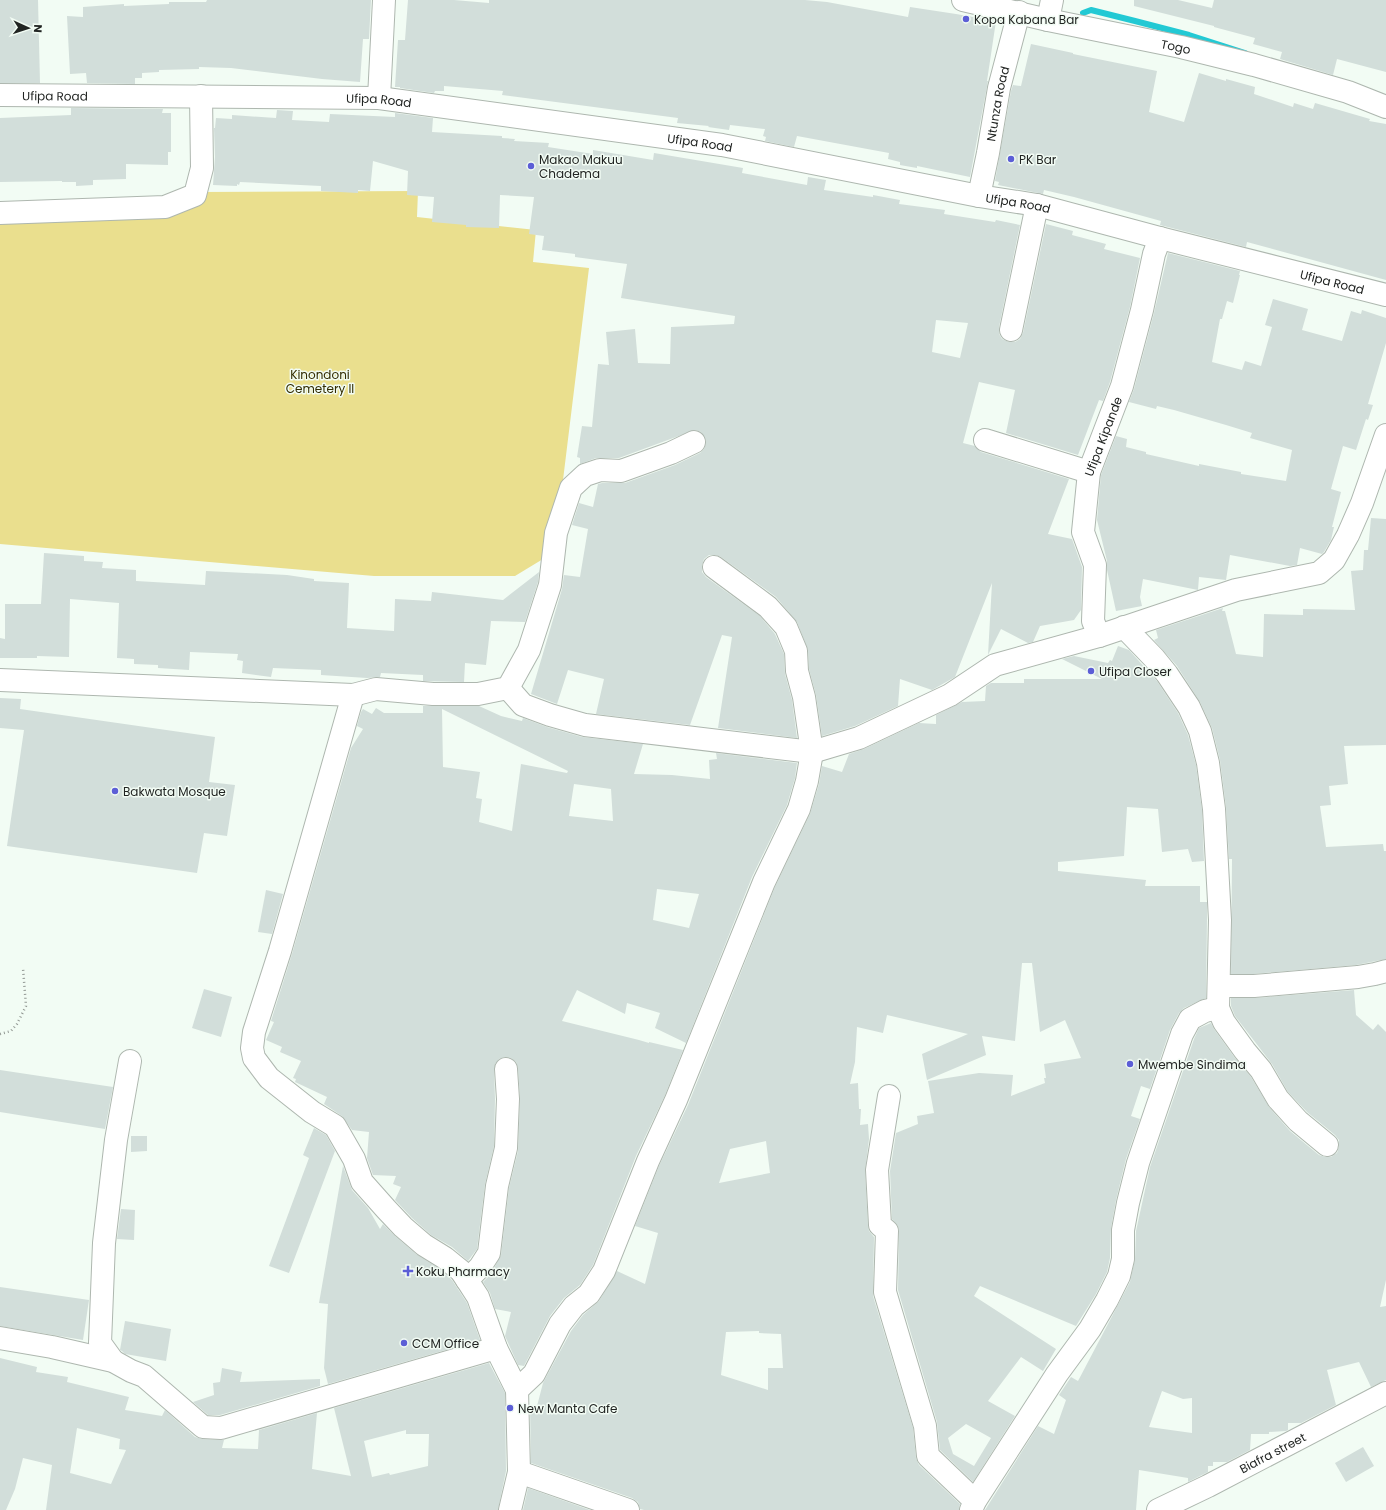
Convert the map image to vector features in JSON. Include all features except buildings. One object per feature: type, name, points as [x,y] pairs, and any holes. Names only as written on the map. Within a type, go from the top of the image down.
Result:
[{"type":"street","points":[[380,98],[384,0]]},
{"type":"street","name":"Togo","points":[[963,0],[1019,12],[1050,10],[1348,92],[1386,107]]},
{"type":"street","name":"Ntunza Road","points":[[979,196],[999,88],[1019,12]]},
{"type":"street","name":"Ufipa Road","points":[[0,95],[380,98],[722,144],[979,196],[1037,205],[1160,238],[1386,295]]},
{"type":"street","points":[[0,213],[165,207],[194,195],[202,168],[201,96]]},
{"type":"street","points":[[1011,330],[1037,205]]},
{"type":"street","name":"Ufipa Kipande","points":[[1099,636],[1093,621],[1095,565],[1083,532],[1089,472],[1122,386],[1142,310],[1154,254],[1160,238]]},
{"type":"street","points":[[508,688],[523,705],[550,715],[585,725],[812,752],[859,738],[950,695],[995,665],[1099,636],[1236,590],[1319,573],[1334,560],[1348,534],[1362,503],[1386,435]]},
{"type":"street","points":[[985,440],[1089,472]]},
{"type":"street","points":[[0,680],[354,695],[376,689],[441,694],[478,694],[508,688],[529,650],[550,585],[556,534],[571,488],[585,475],[600,470],[621,471],[671,453],[694,442]]},
{"type":"street","points":[[517,1390],[534,1374],[560,1324],[574,1306],[589,1294],[604,1271],[648,1161],[676,1100],[764,882],[799,808],[807,781],[812,752],[804,697],[797,672],[796,651],[786,627],[768,607],[714,567]]},
{"type":"street","points":[[1124,627],[1154,658],[1167,674],[1189,707],[1200,731],[1208,763],[1214,809],[1220,920],[1218,1008],[1224,1022],[1261,1070],[1278,1099],[1298,1120],[1327,1145]]},
{"type":"street","points":[[354,695],[280,951],[254,1032],[252,1048],[254,1058],[269,1078],[312,1112],[334,1126],[354,1159],[362,1182],[402,1227],[461,1271],[478,1297],[496,1348],[517,1390],[519,1472],[510,1510]]},
{"type":"street","points":[[1219,986],[1254,986],[1358,977],[1386,971]]},
{"type":"street","points":[[889,1096],[877,1170],[880,1225],[887,1231],[885,1292],[925,1426],[928,1456],[973,1505],[1057,1374],[1090,1329],[1119,1276],[1123,1259],[1123,1230],[1138,1163],[1182,1034],[1190,1019],[1205,1010],[1218,1008]]},
{"type":"street","points":[[112,1360],[100,1343],[104,1243],[116,1140],[130,1061]]},
{"type":"street","points":[[468,1280],[480,1267],[489,1253],[497,1186],[506,1148],[508,1099],[506,1069]]},
{"type":"street","points":[[0,1338],[112,1360],[131,1371],[144,1376],[203,1427],[222,1428],[496,1348]]},
{"type":"street","name":"Biafra street","points":[[1158,1510],[1208,1486],[1386,1393]]},
{"type":"street","points":[[519,1472],[628,1510]]},
{"type":"path","points":[[0,1034],[11,1031],[17,1024],[26,1006],[23,968]]},
{"type":"green space","name":"Kinondoni Cemetery II","points":[[418,191],[417,217],[536,230],[533,262],[589,268],[563,480],[543,559],[515,576],[374,576],[0,544],[0,217],[200,192]]},
{"type":"waterway","points":[[1083,13],[1091,10],[1189,35],[1245,53]]},
{"type":"place","name":"Kopa Kabana Bar","points":[[966,19]]},
{"type":"place","name":"PK Bar","points":[[1011,159]]},
{"type":"place","name":"Makao Makuu Chadema","points":[[531,166]]},
{"type":"place","name":"Ufipa Closer","points":[[1091,671]]},
{"type":"place","name":"Bakwata Mosque","points":[[115,791]]},
{"type":"place","name":"Mwembe Sindima","points":[[1130,1064]]},
{"type":"place","name":"Koku Pharmacy","points":[[408,1271]]},
{"type":"place","name":"CCM Office","points":[[404,1343]]},
{"type":"place","name":"New Manta Cafe","points":[[510,1408]]}]
